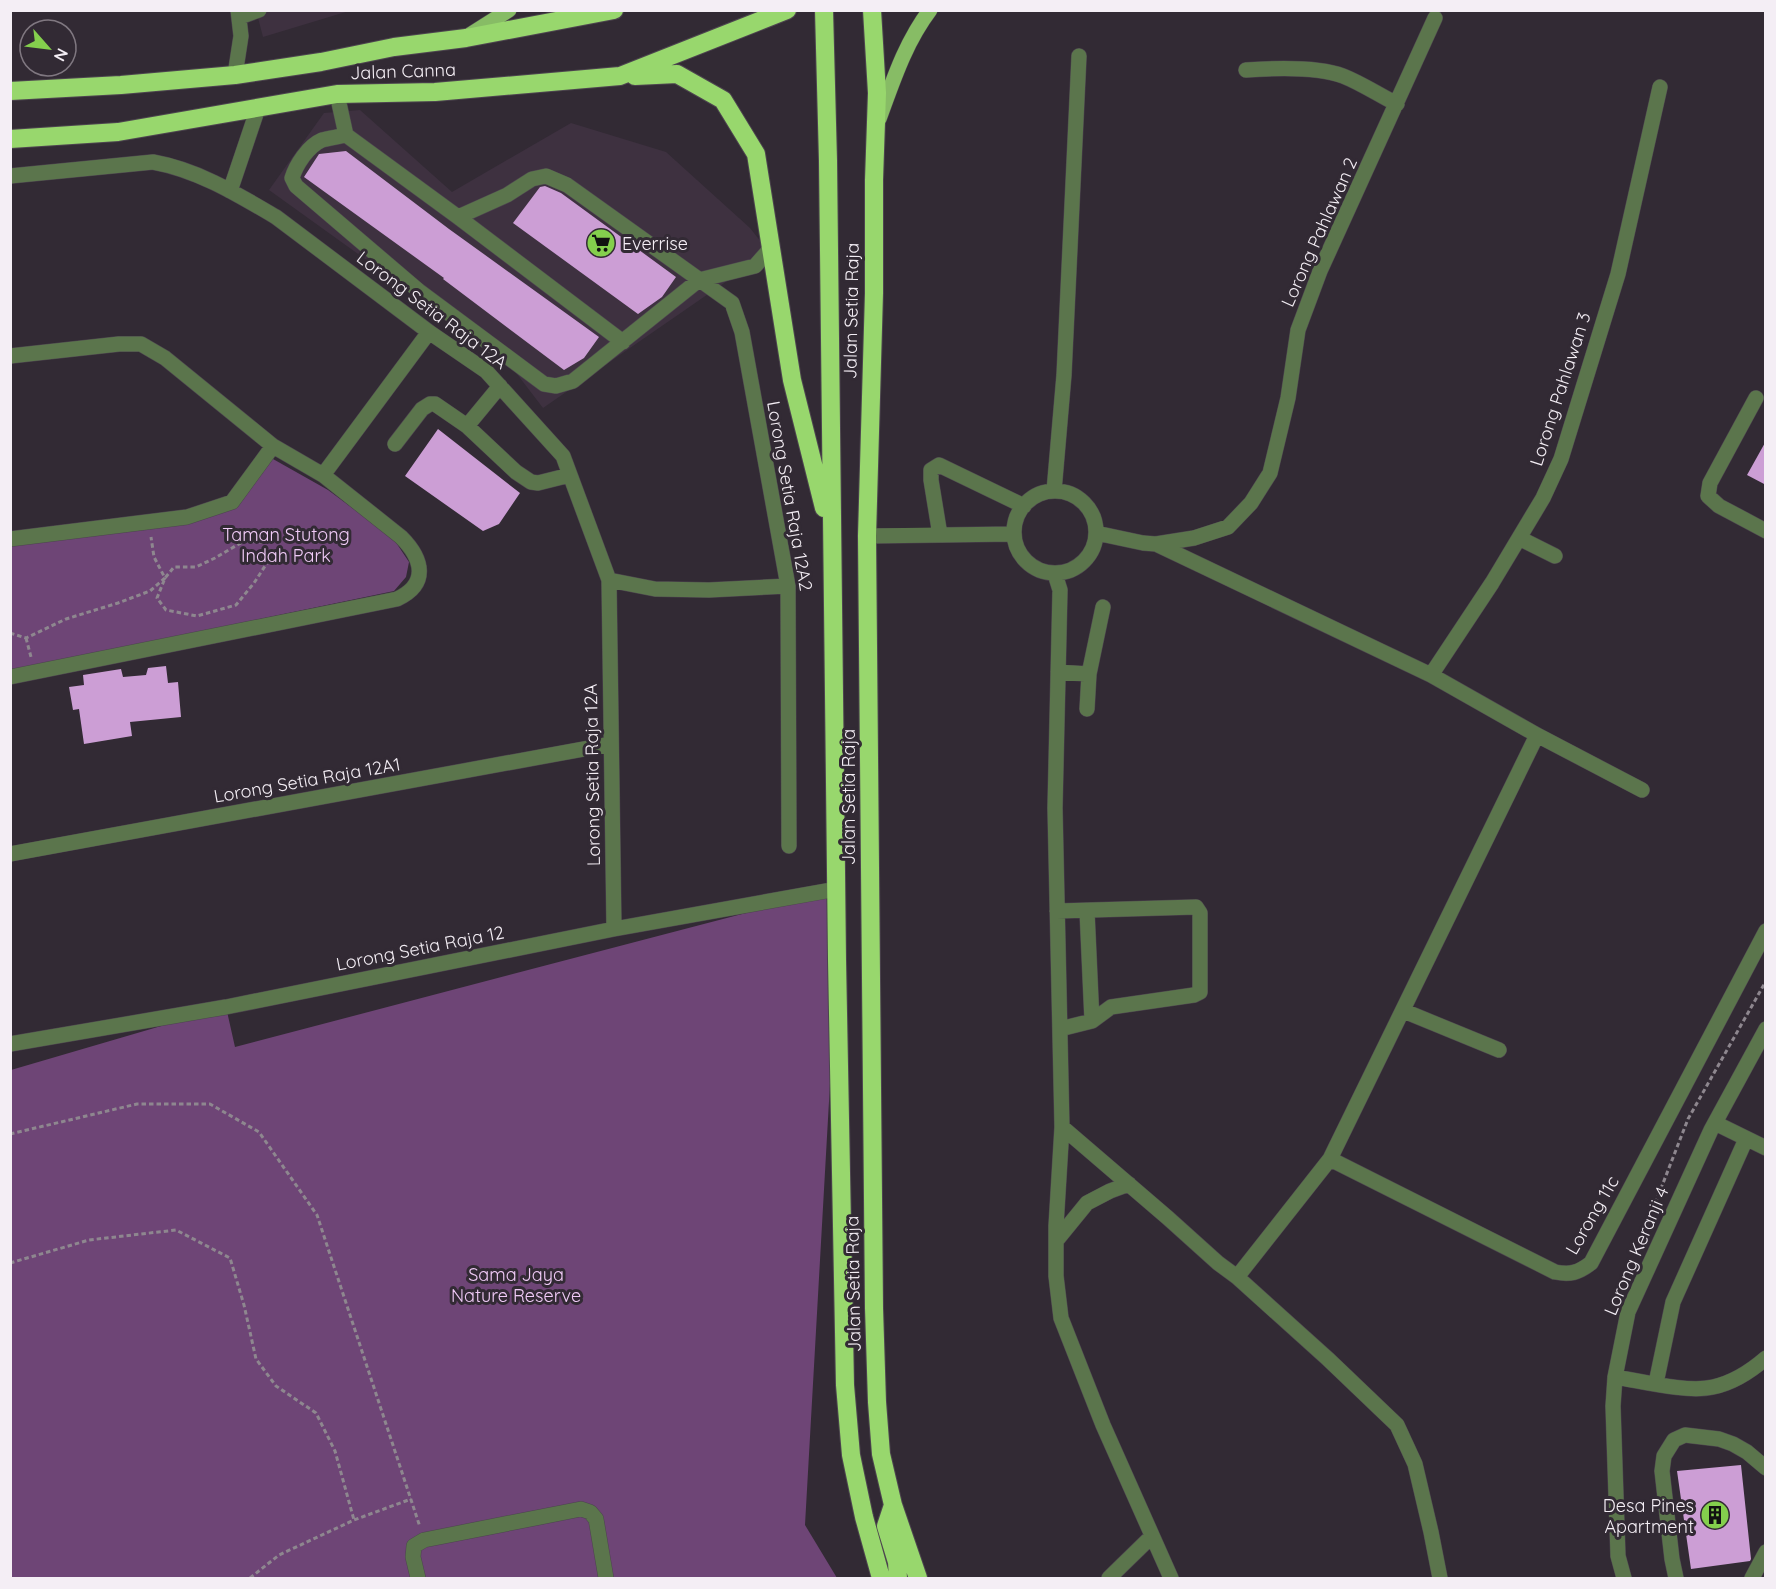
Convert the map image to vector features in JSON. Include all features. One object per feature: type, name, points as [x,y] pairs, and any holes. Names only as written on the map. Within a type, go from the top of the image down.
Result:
[{"type":"highway","name":"Jalan Canna","points":[[10,91],[121,85],[235,75],[321,62],[394,47],[466,38],[614,10]]},
{"type":"highway","name":"Jalan Canna","points":[[10,139],[118,132],[337,94],[435,92],[620,76],[787,10]]},
{"type":"highway","name":"Jalan Setia Raja","points":[[824,10],[845,1385],[851,1455],[864,1517],[881,1578]]},
{"type":"highway","name":"Jalan Setia Raja","points":[[872,10],[877,93],[867,536],[874,1308],[881,1454],[893,1505],[918,1578]]},
{"type":"highway","points":[[620,76],[677,74],[723,100],[756,154],[792,380],[831,538]]},
{"type":"highway","points":[[893,1505],[886,1526],[897,1562],[898,1578]]},
{"type":"main road","points":[[466,38],[509,10]]},
{"type":"main road","points":[[876,124],[903,55],[930,10]]},
{"type":"street","points":[[235,75],[241,36],[239,14],[259,10]]},
{"type":"street","name":"Lorong Pahlawan 2","points":[[1156,544],[1194,538],[1228,527],[1251,503],[1270,473],[1288,398],[1298,330],[1320,271],[1435,18]]},
{"type":"street","points":[[1054,491],[1064,375],[1079,56]]},
{"type":"street","points":[[1246,70],[1277,68],[1329,72],[1344,77],[1397,104]]},
{"type":"street","name":"Lorong Pahlawan 3","points":[[1431,675],[1492,583],[1543,498],[1561,459],[1618,274],[1660,87]]},
{"type":"street","points":[[337,94],[346,135],[623,342]]},
{"type":"street","points":[[230,191],[258,108]]},
{"type":"street","points":[[346,135],[320,141],[311,147],[294,171],[292,178],[296,186],[419,291],[544,384],[556,386],[573,381],[699,280],[754,266],[771,248]]},
{"type":"street","name":"Lorong Setia Raja 12A","points":[[10,176],[153,162],[175,166],[197,174],[276,217],[429,332],[486,371],[563,456],[609,580],[614,929]]},
{"type":"street","name":"Lorong Setia Raja 12A2","points":[[458,217],[507,195],[532,179],[546,176],[567,186],[732,303],[742,332],[788,586],[789,846]]},
{"type":"street","points":[[403,312],[419,291]]},
{"type":"street","points":[[323,475],[429,332]]},
{"type":"street","points":[[10,356],[119,344],[141,344],[165,358],[273,446],[323,475],[401,537],[410,546],[420,568],[418,579],[407,594],[396,599],[10,677]]},
{"type":"street","points":[[467,426],[500,386]]},
{"type":"street","points":[[1756,398],[1710,483],[1708,496],[1719,506],[1766,531]]},
{"type":"street","points":[[395,444],[422,409],[430,404],[440,407],[467,426],[516,472],[531,482],[538,483],[570,475]]},
{"type":"street","points":[[10,539],[187,517],[232,502],[273,446]]},
{"type":"street","points":[[939,535],[931,480],[932,470],[939,465],[1024,506]]},
{"type":"street","points":[[1054,491],[1075,496],[1091,511],[1096,532],[1091,553],[1076,568],[1055,574],[1034,569],[1020,554],[1014,534],[1016,519],[1024,506],[1032,498],[1043,493],[1054,491]]},
{"type":"street","points":[[1096,532],[1156,544],[1431,675],[1537,735],[1642,790]]},
{"type":"street","points":[[867,536],[1014,534]]},
{"type":"street","points":[[1519,538],[1555,556]]},
{"type":"street","points":[[1055,574],[1060,590],[1055,808],[1062,1127],[1056,1241],[1056,1276],[1060,1317],[1103,1425],[1171,1578]]},
{"type":"street","points":[[609,580],[656,589],[709,590],[788,586]]},
{"type":"street","points":[[1087,709],[1089,674],[1103,607]]},
{"type":"street","points":[[1058,672],[1089,674]]},
{"type":"street","points":[[1237,1277],[1330,1158],[1404,1011],[1537,735]]},
{"type":"street","name":"Lorong Setia Raja 12A1","points":[[10,854],[611,744]]},
{"type":"street","name":"Lorong Setia Raja 12","points":[[10,1044],[226,1007],[614,929],[837,889]]},
{"type":"street","points":[[1057,911],[1196,907],[1200,913],[1200,992],[1194,995],[1111,1007],[1092,1021],[1060,1029]]},
{"type":"street","points":[[1087,911],[1092,1021]]},
{"type":"street","name":"Lorong 11c","points":[[1330,1158],[1555,1272],[1568,1275],[1580,1271],[1591,1263],[1766,931]]},
{"type":"street","points":[[1404,1011],[1499,1050]]},
{"type":"street","name":"Lorong Keranji 4","points":[[1624,1578],[1618,1556],[1613,1406],[1615,1377],[1628,1312],[1715,1123],[1766,1029]]},
{"type":"street","points":[[1715,1123],[1766,1148]]},
{"type":"street","points":[[1062,1127],[1237,1277],[1397,1425],[1415,1464],[1440,1578]]},
{"type":"street","points":[[1656,1383],[1673,1302],[1746,1138]]},
{"type":"street","points":[[1056,1241],[1088,1203],[1129,1184]]},
{"type":"street","points":[[1615,1377],[1681,1387],[1712,1388],[1755,1368],[1766,1358]]},
{"type":"street","points":[[1676,1578],[1662,1471],[1664,1456],[1674,1440],[1684,1435],[1719,1439],[1747,1452],[1766,1468]]},
{"type":"street","points":[[418,1578],[413,1557],[414,1546],[424,1540],[581,1509],[590,1512],[596,1519],[606,1578]]},
{"type":"street","points":[[1109,1578],[1152,1536]]},
{"type":"street","points":[[1752,1578],[1766,1552]]},
{"type":"path","points":[[10,633],[26,638],[66,618],[150,591],[165,578],[174,567],[196,567],[244,541],[262,542],[268,560],[236,605],[197,616],[166,610],[157,598],[165,578],[154,557],[149,521]]},
{"type":"path","points":[[10,1134],[137,1104],[210,1104],[259,1132],[317,1215],[424,1540]]},
{"type":"path","points":[[10,1263],[89,1240],[176,1230],[230,1258],[244,1305],[256,1359],[276,1386],[316,1413],[335,1451],[354,1520]]},
{"type":"path","points":[[250,1578],[279,1555],[354,1520],[411,1499]]},
{"type":"shaded area","points":[[256,10],[349,11],[263,37]]},
{"type":"shaded area","points":[[360,110],[452,192],[571,123],[666,152],[750,228],[769,252],[543,408],[507,361],[269,190],[324,113]]},
{"type":"green space","name":"Taman Stutong Indah Park","points":[[273,459],[328,490],[393,538],[409,562],[406,577],[394,591],[11,671],[10,542],[232,503]]},
{"type":"green space","name":"Sama Jaya Nature Reserve","points":[[837,889],[837,960],[805,1525],[837,1578],[11,1578],[11,1070],[226,1007],[235,1047]]},
{"type":"building","points":[[346,151],[449,229],[599,337],[584,358],[564,370],[444,278],[304,177],[319,154]]},
{"type":"building","points":[[545,186],[561,193],[676,277],[662,297],[638,314],[513,223],[540,187]]},
{"type":"building","points":[[438,429],[520,493],[499,524],[483,531],[405,476]]},
{"type":"building","points":[[1766,441],[1766,485],[1747,475]]},
{"type":"building","points":[[166,666],[168,683],[178,682],[181,717],[130,722],[132,736],[84,744],[79,709],[73,710],[69,687],[84,685],[83,675],[121,669],[123,677],[146,675],[148,668]]},
{"type":"building","name":"Desa Pines Apartment","points":[[1741,1465],[1751,1559],[1750,1561],[1691,1569],[1677,1471]]},
{"type":"place","name":"Everrise","points":[[601,243]]},
{"type":"place","name":"Desa Pines Apartment","points":[[1715,1515]]}]
